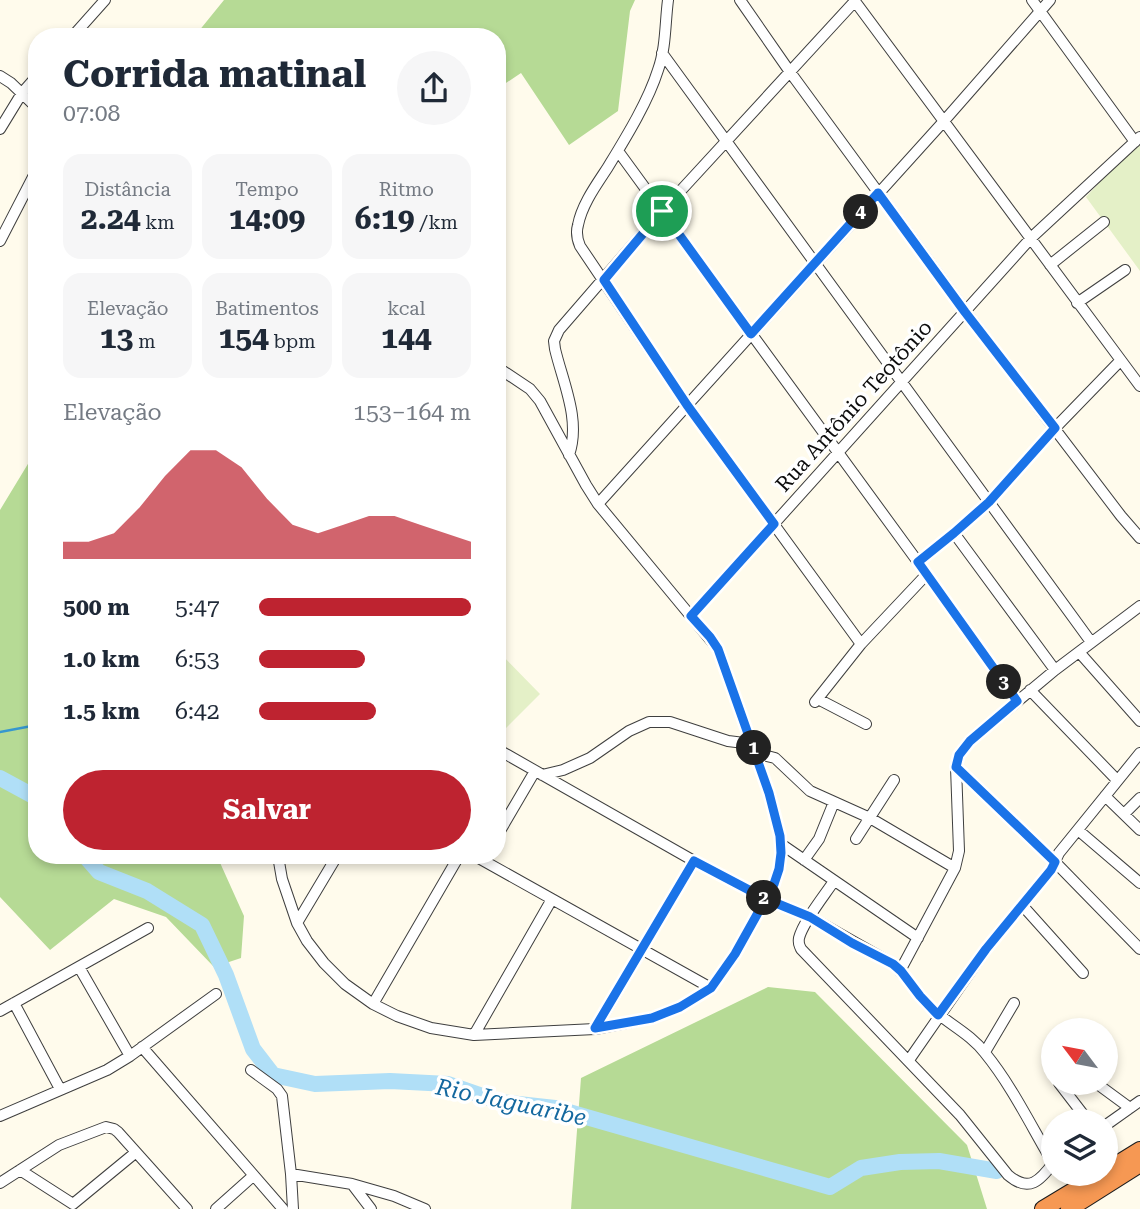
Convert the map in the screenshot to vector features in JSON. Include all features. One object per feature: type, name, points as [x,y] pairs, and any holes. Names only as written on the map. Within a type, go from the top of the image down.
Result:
[{"type":"highway","points":[[1118,1164],[1140,1150]]},
{"type":"highway","points":[[1069,1209],[1140,1164]]},
{"type":"highway","points":[[1043,1209],[1081,1186]]},
{"type":"street","points":[[80,28],[105,0]]},
{"type":"street","points":[[668,0],[659,70],[618,151],[589,197],[577,226],[577,236],[580,246],[687,405],[861,644]]},
{"type":"street","points":[[740,0],[965,312],[1140,538]]},
{"type":"street","points":[[1032,0],[1138,139]]},
{"type":"street","points":[[598,504],[1050,0]]},
{"type":"street","points":[[569,455],[574,423],[554,341],[559,330],[662,211],[854,1],[1140,386]]},
{"type":"street","points":[[662,53],[1091,642]]},
{"type":"street","points":[[0,75],[28,99]]},
{"type":"street","points":[[0,129],[28,86]]},
{"type":"street","name":"Rua Antônio Teotônio","points":[[691,616],[1031,238],[1138,139]]},
{"type":"street","points":[[618,151],[1017,701]]},
{"type":"street","points":[[0,241],[28,187]]},
{"type":"street","points":[[1050,265],[1104,222]]},
{"type":"street","points":[[1077,303],[1125,270]]},
{"type":"street","points":[[918,562],[989,502],[1120,360]]},
{"type":"street","points":[[279,864],[282,879],[307,942],[345,984],[373,1004],[397,1016],[431,1028],[474,1035],[595,1028],[652,1018],[680,1007],[711,988],[735,954],[774,884],[779,869],[780,836],[769,793],[718,649],[598,504],[540,401],[530,389],[506,373]]},
{"type":"street","points":[[954,533],[1055,670]]},
{"type":"street","points":[[866,724],[817,700],[861,644],[926,574]]},
{"type":"street","points":[[901,971],[955,869],[959,851],[956,767],[959,755],[970,741],[1030,690],[1140,606]]},
{"type":"street","points":[[1079,652],[1140,721]]},
{"type":"street","points":[[1030,690],[1118,780]]},
{"type":"street","points":[[1130,710],[1140,702]]},
{"type":"street","points":[[506,822],[539,773],[563,770],[590,758],[649,722],[670,722],[754,748],[775,758],[810,791],[870,818],[955,869]]},
{"type":"street","points":[[506,754],[694,861],[766,899],[810,917],[901,971],[938,1015],[971,1038],[985,1052],[1041,1142]]},
{"type":"street","points":[[909,1060],[986,949],[1051,870],[1059,853],[1118,780],[1138,761]]},
{"type":"street","points":[[956,767],[1138,944]]},
{"type":"street","points":[[856,839],[894,780]]},
{"type":"street","points":[[1105,796],[1140,830]]},
{"type":"street","points":[[1124,814],[1140,798]]},
{"type":"street","points":[[804,860],[819,839],[834,802]]},
{"type":"street","points":[[1078,830],[1140,883]]},
{"type":"street","points":[[780,844],[918,938]]},
{"type":"street","points":[[595,1028],[694,861]]},
{"type":"street","points":[[298,923],[332,864]]},
{"type":"street","points":[[373,1004],[454,864]]},
{"type":"street","points":[[492,864],[711,988]]},
{"type":"street","points":[[834,881],[799,937],[801,949],[960,1115],[1007,1175],[1025,1185],[1041,1178]]},
{"type":"street","points":[[474,1035],[552,899]]},
{"type":"street","points":[[1022,905],[1083,973]]},
{"type":"street","points":[[60,1089],[5,1007],[148,928]]},
{"type":"street","points":[[79,967],[130,1056]]},
{"type":"street","points":[[0,1116],[107,1070],[216,994]]},
{"type":"street","points":[[985,1052],[1014,1003]]},
{"type":"street","points":[[142,1047],[283,1209]]},
{"type":"street","points":[[251,1070],[277,1089],[282,1096],[293,1209]]},
{"type":"street","points":[[1114,1096],[1130,1108]]},
{"type":"street","points":[[1118,1116],[1140,1101]]},
{"type":"street","points":[[0,1184],[59,1145],[106,1127],[118,1132],[187,1209]]},
{"type":"street","points":[[20,1170],[73,1204],[135,1153]]},
{"type":"street","points":[[291,1174],[352,1184],[394,1196],[425,1209]]},
{"type":"street","points":[[216,1209],[253,1176]]},
{"type":"street","points":[[352,1184],[371,1209]]},
{"type":"green space","points":[[224,0],[635,0],[630,11],[618,111],[569,145],[521,73],[506,83],[506,28],[201,28]]},
{"type":"green space","points":[[1140,139],[1140,271],[1086,197]]},
{"type":"green space","points":[[28,464],[28,864],[221,864],[244,916],[241,958],[214,967],[166,917],[114,899],[50,950],[0,897],[0,510]]},
{"type":"green space","points":[[506,659],[540,694],[506,728]]},
{"type":"green space","points":[[768,987],[815,992],[967,1145],[987,1209],[571,1209],[581,1078]]},
{"type":"waterway","points":[[0,732],[28,727]]},
{"type":"waterway","name":"Rio Jaguaribe","points":[[0,778],[28,793]]},
{"type":"waterway","name":"Rio Jaguaribe","points":[[92,864],[99,872],[147,891],[202,925],[226,975],[253,1049],[273,1075],[315,1084],[390,1081],[448,1084],[500,1102],[555,1108],[830,1187],[861,1168],[900,1162],[939,1161],[997,1171]]},
{"type":"route","points":[[662,211],[604,280],[687,405],[774,524],[691,616],[718,649],[769,793],[780,836],[781,853],[774,884],[766,899],[735,954],[711,988],[680,1007],[652,1018],[595,1028],[694,861],[766,899],[810,917],[893,964],[938,1015],[1055,862],[956,767],[959,755],[970,741],[1017,701],[918,562],[989,502],[1055,428],[965,312],[878,193],[751,334],[662,211]]}]
